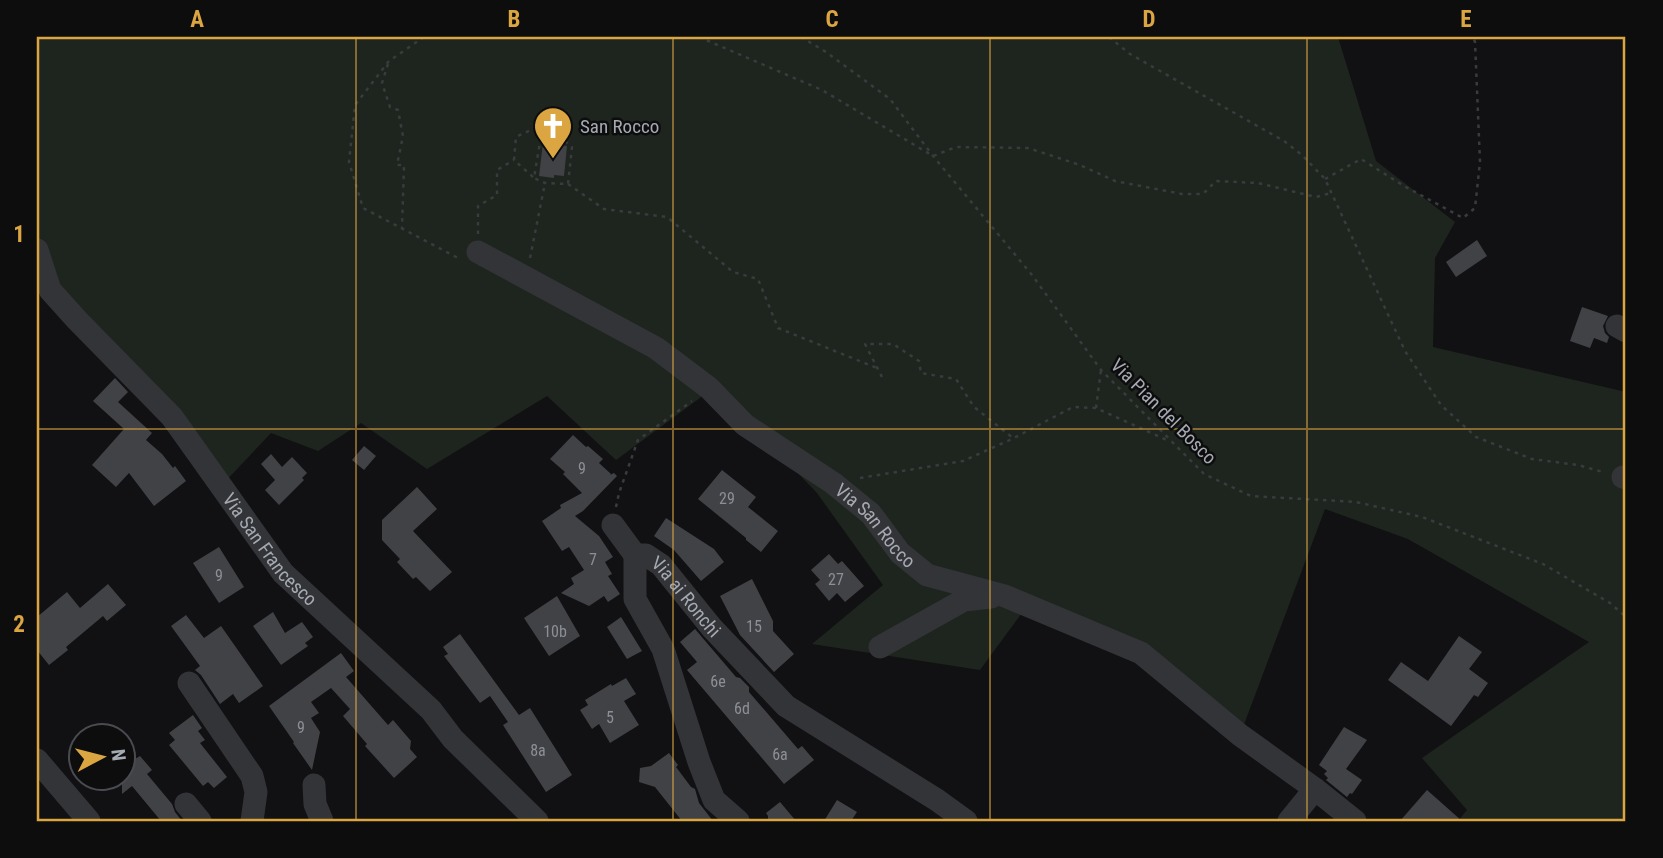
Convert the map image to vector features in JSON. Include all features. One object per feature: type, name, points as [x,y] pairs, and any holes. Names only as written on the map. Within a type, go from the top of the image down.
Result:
[{"type":"street","name":"Via San Francesco","points":[[37,250],[50,290],[172,418],[283,573],[431,710],[453,739],[537,821]]},
{"type":"street","name":"Via San Rocco","points":[[478,252],[656,348],[709,388],[745,425],[833,483],[871,514],[900,553],[927,575],[1005,596],[1141,653],[1240,735],[1355,821]]},
{"type":"street","points":[[613,525],[635,555]]},
{"type":"street","name":"Via ai Ronchi","points":[[738,821],[714,800],[663,649],[635,599],[635,555],[646,555],[661,565],[712,628],[786,706],[966,821]]},
{"type":"street","points":[[880,647],[964,600],[1005,596]]},
{"type":"street","points":[[189,683],[252,776],[256,792],[252,821]]},
{"type":"street","points":[[37,760],[89,821]]},
{"type":"street","points":[[314,785],[315,804],[322,821]]},
{"type":"street","points":[[1289,821],[1315,789]]},
{"type":"path","points":[[424,37],[389,61],[355,105],[349,162],[363,208],[458,258],[478,252],[478,206],[497,195],[498,170],[514,160]]},
{"type":"path","points":[[699,37],[822,90],[933,156],[956,146],[1028,148],[1080,165],[1115,181],[1182,194],[1203,194],[1216,181],[1258,183],[1316,197],[1331,193]]},
{"type":"path","name":"Via Pian del Bosco","points":[[801,37],[890,99],[933,156],[1032,275],[1101,370],[1204,474],[1251,496],[1356,502],[1422,517],[1543,564],[1610,603],[1626,617]]},
{"type":"path","points":[[1110,37],[1130,54],[1284,141],[1325,179],[1405,351],[1441,405],[1476,438],[1532,459],[1578,465],[1625,478]]},
{"type":"path","points":[[1325,179],[1361,159],[1462,218],[1475,208],[1480,162],[1473,37]]},
{"type":"path","points":[[389,61],[382,83],[390,107],[398,110],[403,136],[397,165],[404,165],[401,229]]},
{"type":"path","points":[[514,160],[516,137],[535,128],[541,136],[534,178]]},
{"type":"path","points":[[541,136],[561,137],[572,146],[568,184]]},
{"type":"path","points":[[514,160],[534,178],[545,183],[568,184],[604,209],[667,218],[733,272],[758,279],[778,328],[877,368]]},
{"type":"path","points":[[526,279],[545,183]]},
{"type":"path","points":[[882,377],[865,344],[893,344],[919,361],[921,373],[956,379],[974,407],[1014,439]]},
{"type":"path","points":[[1096,408],[1101,370]]},
{"type":"path","points":[[613,525],[619,493],[638,440],[709,388]]},
{"type":"path","points":[[833,483],[963,461],[1014,439],[1073,407],[1096,408],[1172,442]]},
{"type":"shaded area","points":[[37,37],[1338,37],[1376,161],[1455,222],[1435,258],[1433,347],[1626,392],[1626,821],[1458,821],[1467,810],[1422,758],[1589,642],[1408,539],[1325,509],[1240,735],[1141,653],[1027,606],[980,670],[812,644],[883,585],[817,493],[712,389],[616,460],[547,396],[427,469],[361,423],[318,451],[271,433],[221,486],[77,320],[37,250]]},
{"type":"building","name":"San Rocco","points":[[543,143],[567,146],[564,176],[539,176]]},
{"type":"building","points":[[1477,240],[1487,256],[1456,277],[1446,262]]},
{"type":"building","points":[[1582,307],[1608,316],[1603,326],[1609,337],[1607,343],[1594,338],[1590,348],[1570,341]]},
{"type":"building","points":[[115,378],[128,392],[118,402],[152,433],[146,440],[173,468],[175,466],[186,481],[154,506],[129,473],[116,487],[92,465],[124,429],[93,401]]},
{"type":"building","points":[[573,435],[603,459],[599,463],[610,475],[614,473],[617,476],[575,516],[599,536],[613,557],[605,562],[612,574],[608,576],[620,594],[608,602],[604,596],[589,606],[561,593],[574,584],[571,578],[584,570],[569,547],[562,551],[542,521],[561,508],[560,505],[582,493],[550,459]]},
{"type":"building","points":[[364,446],[376,456],[364,470],[352,460]]},
{"type":"building","points":[[271,454],[282,467],[292,457],[307,473],[302,478],[304,480],[279,505],[265,490],[275,480],[261,464]]},
{"type":"building","points":[[722,470],[756,497],[748,507],[778,531],[761,552],[698,499]]},
{"type":"building","points":[[417,487],[437,509],[413,531],[452,572],[430,591],[416,577],[413,579],[397,562],[400,559],[382,540],[382,520]]},
{"type":"building","points":[[666,518],[714,549],[724,562],[701,581],[674,550],[654,536]]},
{"type":"building","points":[[219,547],[244,587],[219,603],[193,563]]},
{"type":"building","points":[[829,554],[838,564],[842,561],[864,586],[845,602],[837,593],[829,601],[815,584],[820,580],[811,570]]},
{"type":"building","points":[[752,579],[773,621],[773,631],[794,654],[774,672],[740,635],[720,596]]},
{"type":"building","points":[[108,584],[126,605],[107,621],[103,616],[49,665],[37,650],[37,617],[67,592],[80,608]]},
{"type":"building","points":[[557,596],[580,636],[549,656],[524,618]]},
{"type":"building","points":[[273,612],[285,633],[302,622],[313,637],[305,643],[308,646],[281,665],[253,626]]},
{"type":"building","points":[[186,615],[204,638],[221,626],[263,686],[239,703],[233,694],[220,704],[195,670],[200,666],[171,626]]},
{"type":"building","points":[[621,617],[642,651],[627,659],[607,627]]},
{"type":"building","points":[[695,629],[736,677],[749,687],[749,692],[798,749],[802,746],[814,760],[784,784],[687,670],[697,662],[680,642]]},
{"type":"building","points":[[460,634],[519,715],[530,708],[572,775],[546,792],[503,725],[508,722],[490,696],[480,703],[444,656],[448,654],[443,647]]},
{"type":"building","points":[[1459,636],[1482,652],[1469,669],[1488,683],[1478,697],[1474,695],[1451,726],[1388,680],[1401,662],[1428,681]]},
{"type":"building","points":[[341,653],[354,671],[346,677],[388,725],[393,720],[411,741],[410,749],[417,757],[394,778],[343,716],[350,709],[331,688],[311,702],[319,713],[311,718],[320,732],[312,770],[269,706]]},
{"type":"building","points":[[626,678],[636,694],[624,701],[639,725],[610,743],[599,724],[592,729],[580,710],[588,705],[585,700]]},
{"type":"building","points":[[193,715],[202,728],[198,731],[205,740],[200,743],[227,777],[214,788],[208,782],[203,786],[169,745],[175,740],[169,733]]},
{"type":"building","points":[[1344,727],[1367,740],[1346,769],[1362,780],[1347,797],[1326,780],[1328,778],[1324,774],[1327,771],[1319,765]]},
{"type":"building","points":[[669,753],[678,765],[676,767],[695,789],[699,803],[713,821],[682,821],[655,787],[639,782],[640,768],[651,766]]},
{"type":"building","points":[[140,756],[152,770],[147,774],[172,804],[182,821],[161,821],[136,791],[136,758]]},
{"type":"building","points":[[1427,790],[1462,821],[1400,821]]},
{"type":"building","points":[[837,800],[857,812],[851,821],[824,821]]},
{"type":"building","points":[[780,802],[796,821],[768,821],[766,813]]},
{"type":"place","name":"San Rocco","points":[[553,160]]}]
